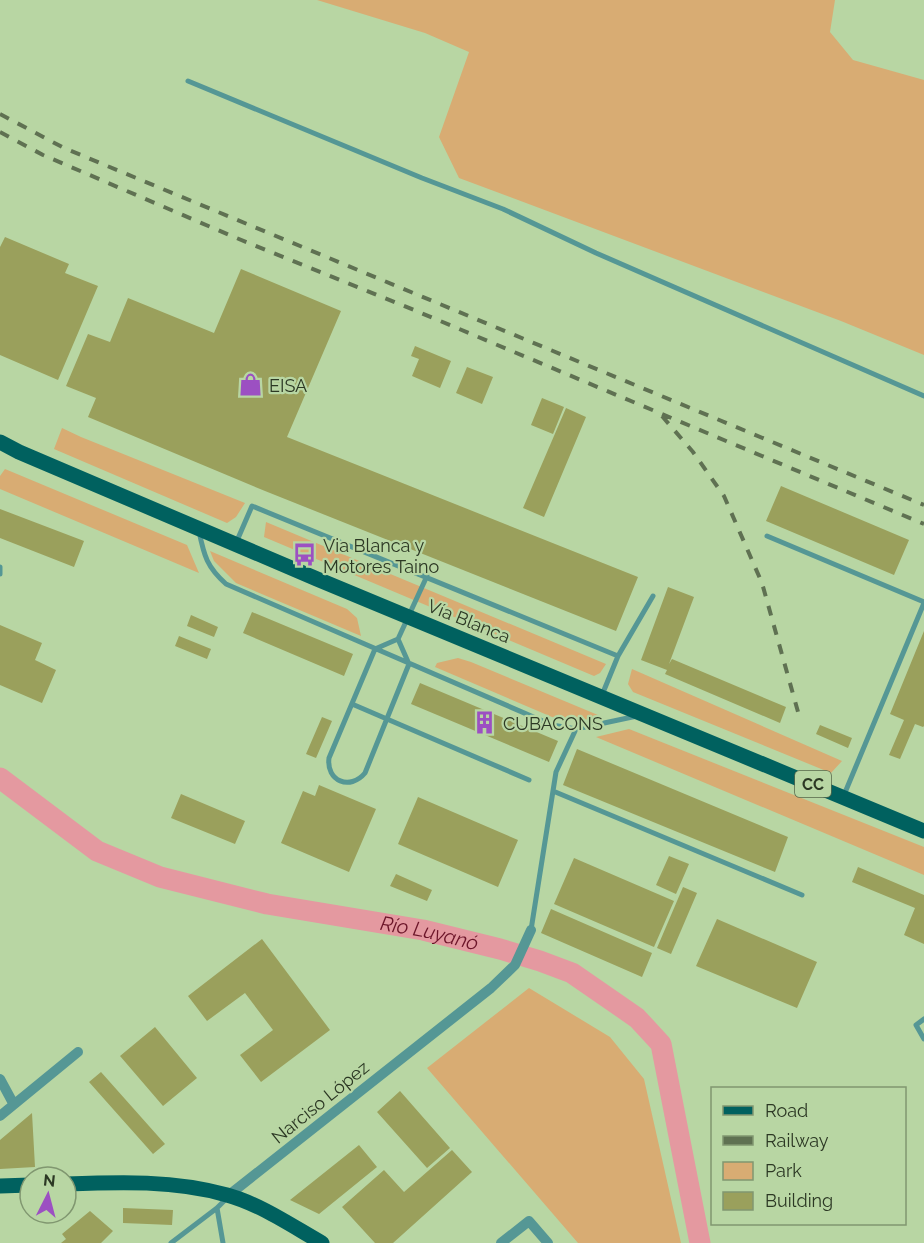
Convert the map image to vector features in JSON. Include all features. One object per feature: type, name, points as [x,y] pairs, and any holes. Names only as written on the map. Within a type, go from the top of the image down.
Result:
[{"type":"main road","name":"Vía Blanca","points":[[0,442],[30,457],[408,617],[924,831]]},
{"type":"main road","points":[[78,1184],[122,1182],[197,1188],[229,1195],[266,1212],[322,1243]]},
{"type":"main road","points":[[0,1186],[18,1185]]},
{"type":"street","name":"Narciso López","points":[[229,1195],[515,966],[531,930]]},
{"type":"street","points":[[0,1116],[13,1103],[78,1052]]},
{"type":"street","points":[[0,1079],[13,1103]]},
{"type":"street","points":[[501,1243],[529,1221],[548,1243]]},
{"type":"lane","points":[[188,81],[503,209],[596,254],[924,396]]},
{"type":"lane","points":[[235,544],[252,506],[618,656]]},
{"type":"lane","points":[[199,529],[205,557],[213,572],[226,584],[552,725],[576,729],[643,714]]},
{"type":"lane","points":[[767,536],[924,603],[843,797]]},
{"type":"lane","points":[[0,567],[0,574]]},
{"type":"lane","points":[[398,639],[409,663],[365,773],[356,782],[338,780],[329,770],[329,758],[375,649],[398,639],[427,576]]},
{"type":"lane","points":[[601,696],[618,656],[653,596]]},
{"type":"lane","points":[[352,704],[529,780]]},
{"type":"lane","points":[[531,930],[556,772],[576,729]]},
{"type":"lane","points":[[553,791],[802,894]]},
{"type":"lane","points":[[924,1019],[916,1025],[924,1039]]},
{"type":"lane","name":"Narciso López","points":[[171,1243],[217,1208],[229,1195]]},
{"type":"lane","points":[[217,1208],[223,1243]]},
{"type":"green space","points":[[317,0],[835,0],[830,32],[853,60],[924,80],[924,355],[841,321],[459,178],[439,137],[469,52],[425,33]]},
{"type":"green space","points":[[62,428],[245,503],[236,517],[227,523],[54,449]]},
{"type":"green space","points":[[5,469],[187,545],[199,573],[0,489],[0,476]]},
{"type":"green space","points":[[266,522],[606,664],[600,673],[594,676],[264,537]]},
{"type":"green space","points":[[210,551],[347,609],[357,618],[361,636],[236,583],[214,561]]},
{"type":"green space","points":[[458,658],[598,715],[595,719],[567,720],[552,717],[435,667],[437,663]]},
{"type":"green space","points":[[632,669],[842,761],[831,773],[633,692],[628,684]]},
{"type":"green space","points":[[629,729],[924,847],[924,875],[596,737]]},
{"type":"green space","points":[[529,988],[610,1037],[644,1079],[681,1243],[578,1243],[427,1068]]},
{"type":"building","points":[[5,237],[69,264],[65,273],[98,286],[58,380],[0,355],[0,247]]},
{"type":"building","points":[[241,269],[341,311],[287,437],[638,577],[616,631],[265,491],[88,417],[96,398],[66,386],[88,334],[110,342],[128,298],[214,333]]},
{"type":"building","points":[[415,346],[451,361],[440,388],[412,376],[419,359],[411,356]]},
{"type":"building","points":[[467,367],[493,377],[482,404],[456,393]]},
{"type":"building","points":[[542,398],[564,407],[553,434],[531,425]]},
{"type":"building","points":[[566,408],[586,417],[544,517],[523,508]]},
{"type":"building","points":[[781,486],[909,540],[894,575],[766,521]]},
{"type":"building","points":[[0,509],[84,541],[74,567],[0,538]]},
{"type":"building","points":[[668,587],[694,597],[669,664],[672,659],[786,707],[780,723],[665,674],[667,670],[641,660]]},
{"type":"building","points":[[252,612],[353,654],[344,676],[243,633]]},
{"type":"building","points":[[191,615],[218,627],[214,637],[187,626]]},
{"type":"building","points":[[0,625],[42,643],[35,660],[56,670],[42,703],[0,685]]},
{"type":"building","points":[[924,631],[924,726],[915,724],[900,759],[889,755],[904,720],[890,714]]},
{"type":"building","points":[[179,636],[211,649],[207,659],[175,646]]},
{"type":"building","name":"CUBACONS","points":[[420,683],[558,741],[549,762],[411,704]]},
{"type":"building","points":[[322,717],[332,721],[316,758],[306,754]]},
{"type":"building","points":[[820,725],[852,738],[848,748],[816,734]]},
{"type":"building","points":[[577,749],[788,837],[775,872],[563,785]]},
{"type":"building","points":[[319,785],[376,809],[349,872],[281,843],[303,791],[315,796]]},
{"type":"building","points":[[181,794],[245,821],[235,844],[171,818]]},
{"type":"building","points":[[418,797],[518,840],[498,887],[398,844]]},
{"type":"building","points":[[669,856],[689,864],[676,894],[656,885]]},
{"type":"building","points":[[574,858],[674,901],[654,947],[554,904]]},
{"type":"building","points":[[858,867],[924,895],[924,944],[904,935],[915,908],[852,882]]},
{"type":"building","points":[[396,874],[432,890],[427,901],[390,886]]},
{"type":"building","points":[[683,887],[697,893],[671,954],[657,948]]},
{"type":"building","points":[[551,909],[652,953],[642,977],[541,933]]},
{"type":"building","points":[[717,919],[817,962],[797,1008],[696,966]]},
{"type":"building","points":[[262,939],[330,1030],[261,1082],[240,1055],[273,1030],[245,993],[207,1021],[188,996]]},
{"type":"building","points":[[155,1027],[197,1078],[163,1106],[120,1056]]},
{"type":"building","points":[[101,1072],[165,1144],[153,1154],[89,1082]]},
{"type":"building","points":[[400,1091],[450,1148],[427,1168],[377,1112]]},
{"type":"building","points":[[32,1113],[35,1165],[18,1165],[18,1168],[0,1169],[0,1140]]},
{"type":"building","points":[[359,1145],[377,1167],[319,1214],[290,1200]]},
{"type":"building","points":[[452,1150],[472,1172],[393,1243],[375,1243],[342,1207],[384,1170],[404,1192]]},
{"type":"building","points":[[123,1208],[173,1210],[172,1225],[123,1223]]},
{"type":"building","points":[[90,1211],[113,1231],[101,1243],[61,1243],[66,1239],[62,1234],[73,1225],[78,1225],[78,1221]]},
{"type":"waterway","name":"Río Luyanó","points":[[0,778],[97,851],[160,877],[267,904],[423,930],[500,949],[572,973],[637,1018],[661,1044],[700,1243]]},
{"type":"railway","points":[[0,114],[64,148],[924,505]]},
{"type":"railway","points":[[0,132],[43,155],[234,237],[924,524]]},
{"type":"railway","points":[[662,416],[693,452],[724,496],[762,583],[800,719]]},
{"type":"place","name":"EISA","points":[[251,385]]},
{"type":"place","name":"Via Blanca y Motores Taino","points":[[305,555]]},
{"type":"place","name":"CUBACONS","points":[[485,723]]}]
